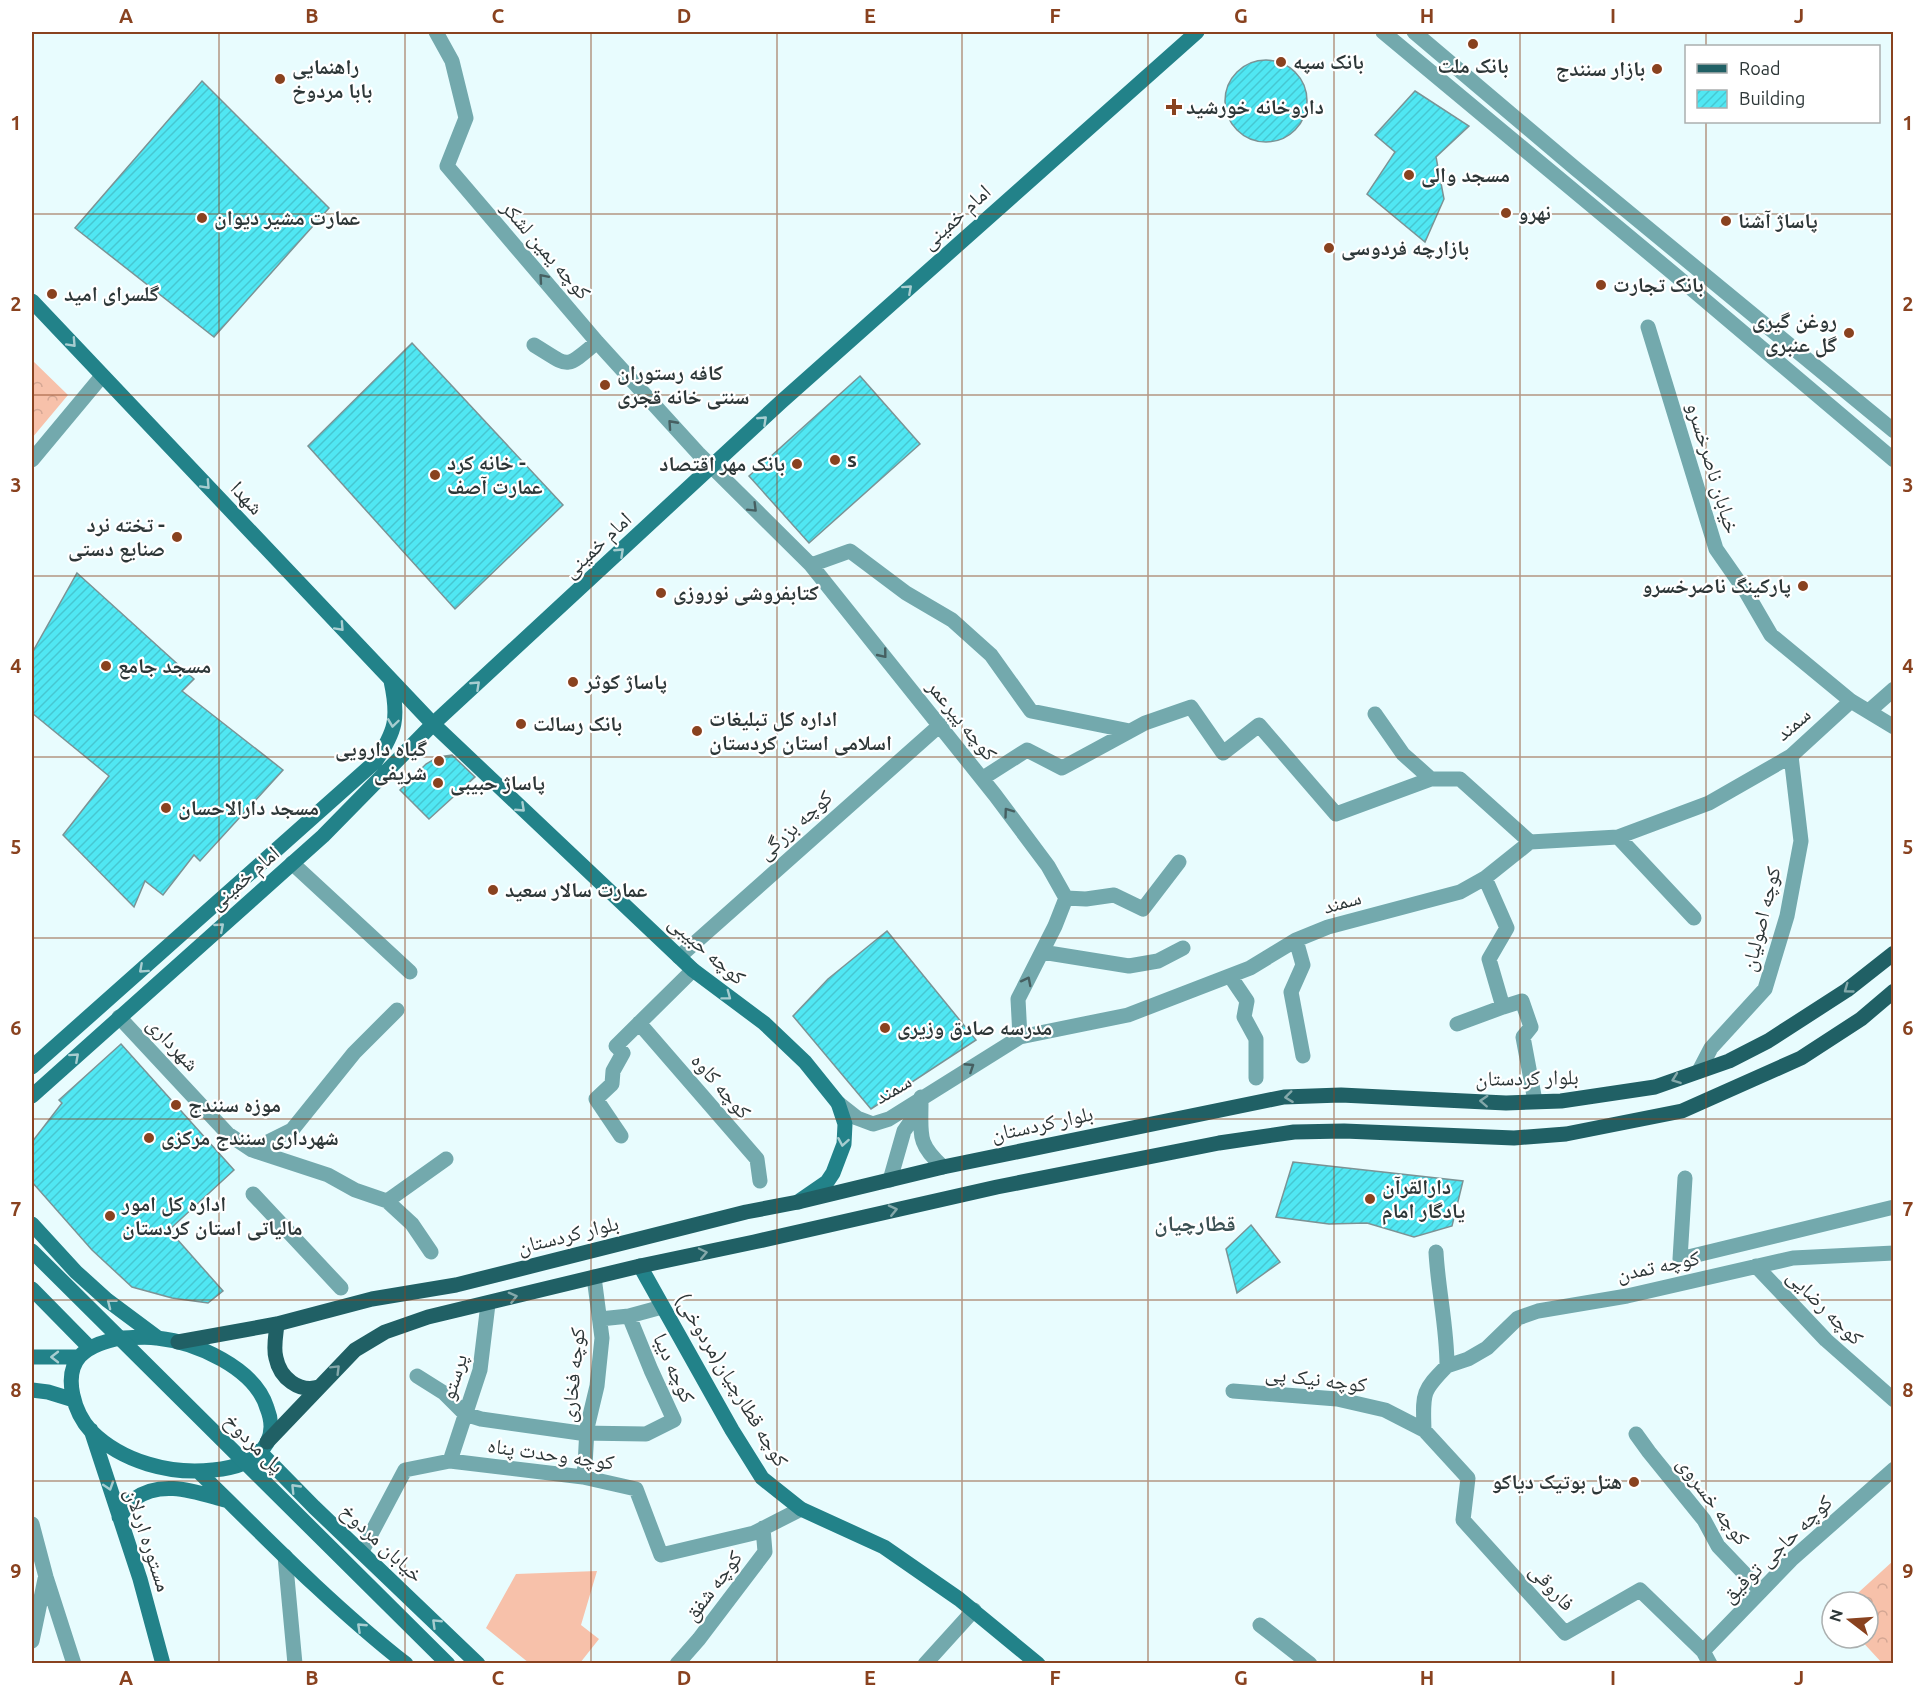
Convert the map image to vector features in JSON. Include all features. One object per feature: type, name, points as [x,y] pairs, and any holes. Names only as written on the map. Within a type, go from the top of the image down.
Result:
[{"type":"main road","name":"امام خمینی","points":[[32,1096],[323,836],[433,724],[790,394],[1197,32]]},
{"type":"main road","name":"شهدا","points":[[32,301],[433,724]]},
{"type":"main road","name":"امام خمینی","points":[[32,1067],[375,762],[390,740],[394,726],[395,700],[391,680]]},
{"type":"main road","name":"کوچه حبیبی","points":[[433,724],[693,970],[764,1023],[805,1062],[838,1103],[845,1124],[844,1144],[833,1173],[827,1182],[798,1202]]},
{"type":"main road","name":"بلوار کردستان","points":[[178,1342],[277,1324],[372,1299],[456,1285],[746,1212],[798,1202],[943,1167],[1284,1097],[1341,1095],[1506,1103],[1561,1101],[1655,1087],[1729,1061],[1768,1041],[1847,990],[1893,952]]},
{"type":"main road","points":[[85,1353],[72,1379],[74,1400],[91,1430],[117,1451],[140,1461],[180,1472],[235,1467],[248,1462],[355,1350],[385,1332],[428,1317],[640,1266],[997,1187],[1219,1143],[1294,1132],[1344,1131],[1514,1138],[1566,1134],[1682,1111],[1801,1058],[1861,1019],[1893,991]]},
{"type":"main road","points":[[32,1224],[75,1272],[107,1300],[158,1338]]},
{"type":"main road","name":"پل مردوخ","points":[[32,1251],[448,1664]]},
{"type":"main road","name":"کوچه قطارچیان(مردوخی)","points":[[640,1266],[762,1478],[801,1509],[884,1547],[974,1610],[1038,1664]]},
{"type":"main road","points":[[32,1289],[85,1353]]},
{"type":"main road","points":[[277,1324],[275,1357],[279,1369],[297,1386],[309,1389],[319,1387]]},
{"type":"main road","points":[[32,1357],[85,1353],[104,1341],[121,1338],[158,1338],[178,1342],[217,1356],[247,1378],[267,1404],[271,1418],[270,1431],[263,1447]]},
{"type":"main road","points":[[32,1390],[74,1400]]},
{"type":"main road","name":"مستوره اردلان","points":[[91,1430],[140,1579],[163,1664]]},
{"type":"main road","name":"خیابان مردوخ","points":[[263,1447],[314,1507],[478,1664]]},
{"type":"main road","points":[[199,1472],[369,1635],[406,1664]]},
{"type":"main road","points":[[119,1517],[133,1500],[152,1490],[169,1487],[227,1500]]},
{"type":"street","name":"کوچه یمین لشکر","points":[[436,32],[452,61],[466,118],[447,166],[597,342],[712,467]]},
{"type":"street","points":[[1383,32],[1893,460]]},
{"type":"street","points":[[1414,32],[1893,431]]},
{"type":"street","name":"خیابان ناصرخسرو","points":[[1648,327],[1716,549],[1746,592],[1771,635],[1851,701],[1893,728]]},
{"type":"street","points":[[534,345],[566,363],[573,362],[597,342]]},
{"type":"street","points":[[32,460],[102,376]]},
{"type":"street","name":"کوچه پیرعمر","points":[[712,467],[811,565],[983,778],[1047,866],[1066,898]]},
{"type":"street","points":[[811,565],[850,551],[906,593],[960,627],[991,655],[1031,711],[1130,731]]},
{"type":"street","points":[[1869,711],[1893,689]]},
{"type":"street","name":"سمند","points":[[838,1103],[857,1118],[873,1124],[889,1119],[1020,1037],[1128,1015],[1250,968],[1296,940],[1328,927],[1460,892],[1485,878],[1530,842],[1618,837],[1709,803],[1791,756],[1851,701]]},
{"type":"street","points":[[983,778],[1027,750],[1062,768],[1145,723],[1191,707],[1223,753],[1259,725],[1336,814],[1431,779],[1460,779],[1530,842]]},
{"type":"street","points":[[1375,714],[1403,754],[1431,779]]},
{"type":"street","name":"کوچه بزرگی","points":[[679,957],[940,725]]},
{"type":"street","name":"کوچه اصولیان","points":[[1699,1071],[1711,1048],[1765,988],[1787,916],[1801,841],[1791,756]]},
{"type":"street","points":[[1618,837],[1694,918]]},
{"type":"street","points":[[1020,1037],[1018,999],[1055,926],[1066,898],[1114,895],[1143,909],[1179,862]]},
{"type":"street","points":[[292,863],[410,972]]},
{"type":"street","points":[[1485,878],[1507,928],[1489,959],[1503,1007]]},
{"type":"street","points":[[1296,940],[1303,965],[1291,992],[1303,1056]]},
{"type":"street","points":[[1041,952],[1129,966],[1158,961],[1183,948]]},
{"type":"street","points":[[621,1136],[596,1099],[612,1084],[613,1071],[623,1053],[616,1046],[693,970]]},
{"type":"street","points":[[1230,976],[1247,1001],[1244,1017],[1256,1039],[1256,1078]]},
{"type":"street","points":[[1457,1024],[1522,1001],[1531,1027],[1523,1037],[1535,1101]]},
{"type":"street","points":[[252,1150],[292,1130],[354,1053],[397,1010]]},
{"type":"street","name":"شهرداری","points":[[119,1017],[228,1134],[252,1150],[328,1175],[355,1190],[387,1201],[412,1224],[431,1252]]},
{"type":"street","name":"کوچه کاوه","points":[[639,1023],[757,1159],[760,1181]]},
{"type":"street","points":[[921,1097],[921,1139],[929,1154],[943,1167]]},
{"type":"street","points":[[890,1180],[904,1131],[913,1118],[921,1097]]},
{"type":"street","points":[[387,1201],[446,1159]]},
{"type":"street","name":"کوچه تمدن","points":[[1685,1178],[1680,1259],[1893,1207]]},
{"type":"street","points":[[253,1194],[341,1288]]},
{"type":"street","points":[[1424,1430],[1423,1397],[1429,1384],[1447,1366],[1447,1335],[1438,1286],[1436,1252]]},
{"type":"street","name":"کوچه تمدن","points":[[1447,1366],[1468,1359],[1487,1348],[1518,1318],[1538,1311],[1627,1296],[1793,1258],[1893,1253]]},
{"type":"street","name":"کوچه رضایی","points":[[1756,1266],[1826,1340],[1893,1400]]},
{"type":"street","name":"کوچه فخاری","points":[[583,1477],[587,1433],[597,1386],[602,1338],[594,1277]]},
{"type":"street","name":"پرستو","points":[[450,1461],[480,1370],[488,1304]]},
{"type":"street","points":[[600,1319],[629,1316],[662,1307]]},
{"type":"street","name":"کوچه دیبا","points":[[587,1433],[646,1434],[674,1420],[629,1316]]},
{"type":"street","points":[[417,1376],[444,1394],[465,1413],[481,1419],[587,1433]]},
{"type":"street","name":"کوچه نیک پی","points":[[1233,1391],[1337,1399],[1385,1410],[1424,1430]]},
{"type":"street","name":"فاروقی","points":[[1424,1430],[1438,1449],[1468,1478],[1463,1520],[1565,1633],[1640,1590],[1707,1657]]},
{"type":"street","name":"کوچه خسروی","points":[[1636,1434],[1704,1520],[1718,1546],[1761,1591]]},
{"type":"street","name":"کوچه وحدت پناه","points":[[362,1551],[405,1470],[450,1461],[583,1477],[636,1489],[661,1555],[754,1533],[801,1509]]},
{"type":"street","name":"کوچه حاجی توفیق","points":[[1707,1657],[1761,1591],[1791,1560],[1893,1469]]},
{"type":"street","points":[[32,1524],[46,1577],[74,1664]]},
{"type":"street","name":"کوچه شفق","points":[[677,1664],[699,1639],[765,1552],[763,1528]]},
{"type":"street","points":[[285,1556],[295,1664]]},
{"type":"street","points":[[32,1641],[46,1577]]},
{"type":"street","points":[[925,1664],[974,1610]]},
{"type":"street","points":[[1260,1625],[1310,1664]]},
{"type":"green space","points":[[32,360],[68,395],[32,438]]},
{"type":"green space","points":[[1893,1561],[1893,1663],[1882,1663],[1870,1650],[1880,1650],[1880,1590],[1861,1590]]},
{"type":"green space","points":[[597,1571],[581,1625],[599,1639],[580,1663],[529,1663],[486,1628],[516,1574]]},
{"type":"building","points":[[1266,60],[1282,63],[1295,72],[1304,85],[1307,101],[1304,117],[1295,130],[1282,139],[1266,142],[1250,139],[1237,130],[1228,117],[1225,101],[1228,85],[1237,72],[1250,63]]},
{"type":"building","name":"عمارت مشیر دیوان","points":[[202,81],[329,208],[214,337],[75,228]]},
{"type":"building","name":"مسجد والی","points":[[1415,91],[1469,126],[1436,157],[1444,199],[1425,242],[1367,194],[1395,152],[1375,135]]},
{"type":"building","name":"خانه کرد - عمارت آصف","points":[[412,343],[563,505],[455,609],[308,446]]},
{"type":"building","name":"s","points":[[860,376],[920,444],[809,543],[749,476]]},
{"type":"building","points":[[77,573],[194,679],[182,691],[283,770],[200,861],[194,855],[163,895],[145,881],[134,907],[63,835],[109,776],[32,713],[32,653]]},
{"type":"building","name":"پاساژ حبیبی","points":[[452,755],[475,777],[429,819],[400,790],[426,764],[438,757]]},
{"type":"building","name":"مدرسه صادق وزیری","points":[[887,931],[976,1040],[871,1109],[793,1016],[828,979]]},
{"type":"building","points":[[121,1044],[234,1170],[169,1230],[223,1291],[208,1303],[172,1298],[132,1287],[92,1250],[32,1182],[32,1142],[62,1103],[59,1100]]},
{"type":"building","name":"دارالقرآن یادگار امام","points":[[1293,1162],[1463,1181],[1452,1226],[1414,1237],[1367,1223],[1329,1224],[1276,1217]]},
{"type":"building","points":[[1251,1225],[1280,1262],[1237,1293],[1226,1249]]},
{"type":"place","name":"بانک ملت","points":[[1473,44]]},
{"type":"place","name":"بانک سپه","points":[[1281,62]]},
{"type":"place","name":"بازار سنندج","points":[[1657,69]]},
{"type":"place","name":"راهنمایی بابا مردوخ","points":[[280,79]]},
{"type":"place","name":"داروخانه خورشید","points":[[1174,107]]},
{"type":"place","name":"مسجد والی","points":[[1409,175]]},
{"type":"place","name":"نهرو","points":[[1506,213]]},
{"type":"place","name":"عمارت مشیر دیوان","points":[[202,218]]},
{"type":"place","name":"پاساژ آشنا","points":[[1726,221]]},
{"type":"place","name":"بازارچه فردوسی","points":[[1329,248]]},
{"type":"place","name":"بانک تجارت","points":[[1601,285]]},
{"type":"place","name":"گلسرای امید","points":[[52,294]]},
{"type":"place","name":"روغن گیری گل عنبری","points":[[1849,333]]},
{"type":"place","name":"کافه رستوران سنتی خانه قجری","points":[[605,385]]},
{"type":"place","name":"s","points":[[835,460]]},
{"type":"place","name":"بانک مهر اقتصاد","points":[[797,464]]},
{"type":"place","name":"خانه کرد - عمارت آصف","points":[[435,475]]},
{"type":"place","name":"تخته نرد - صنایع دستی","points":[[177,537]]},
{"type":"place","name":"پارکینگ ناصرخسرو","points":[[1803,586]]},
{"type":"place","name":"کتابفروشی نوروزی","points":[[661,593]]},
{"type":"place","name":"مسجد جامع","points":[[106,666]]},
{"type":"place","name":"پاساژ کوثر","points":[[573,682]]},
{"type":"place","name":"بانک رسالت","points":[[521,724]]},
{"type":"place","name":"اداره کل تبلیغات اسلامی استان کردستان","points":[[697,731]]},
{"type":"place","name":"گیاه دارویی شریفی","points":[[439,761]]},
{"type":"place","name":"پاساژ حبیبی","points":[[438,783]]},
{"type":"place","name":"مسجد دارالاحسان","points":[[166,808]]},
{"type":"place","name":"عمارت سالار سعید","points":[[493,890]]},
{"type":"place","name":"مدرسه صادق وزیری","points":[[885,1028]]},
{"type":"place","name":"موزه سنندج","points":[[176,1105]]},
{"type":"place","name":"شهرداری سنندج مرکزی","points":[[149,1138]]},
{"type":"place","name":"دارالقرآن یادگار امام","points":[[1370,1199]]},
{"type":"place","name":"اداره کل امور مالیاتی استان کردستان","points":[[110,1216]]},
{"type":"place","name":"هتل بوتیک دیاکو","points":[[1634,1482]]},
{"type":"district","name":"قطارچیان","points":[[1195,1223]]}]
